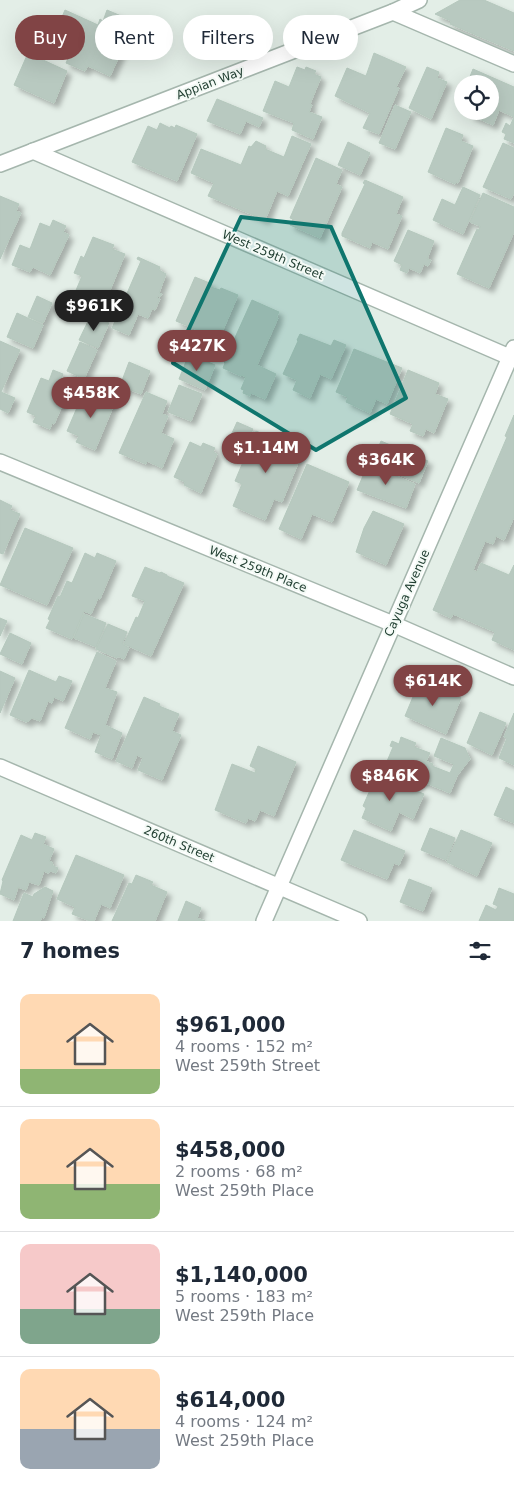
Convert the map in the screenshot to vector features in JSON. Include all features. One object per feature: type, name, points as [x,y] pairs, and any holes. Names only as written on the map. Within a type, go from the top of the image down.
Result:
[{"type":"street","name":"Appian Way","points":[[0,164],[393,12],[419,0]]},
{"type":"street","points":[[393,12],[514,64]]},
{"type":"street","name":"West 259th Street","points":[[33,151],[513,354]]},
{"type":"street","name":"Cayuga Avenue","points":[[264,921],[513,354]]},
{"type":"street","name":"West 259th Place","points":[[0,462],[393,624],[514,677]]},
{"type":"street","name":"260th Street","points":[[0,767],[359,921]]},
{"type":"highlighted area","points":[[241,217],[331,227],[406,398],[316,450],[173,363]]},
{"type":"building","points":[[460,0],[484,0],[514,13],[514,51],[450,24],[451,21],[435,14]]},
{"type":"building","points":[[65,10],[76,15],[63,15]]},
{"type":"building","points":[[107,10],[119,15],[105,15]]},
{"type":"building","points":[[85,19],[95,24],[95,60],[117,60],[110,76],[88,66],[85,71],[66,63],[67,60],[85,60]]},
{"type":"building","points":[[374,53],[406,67],[396,87],[399,88],[379,134],[363,128],[370,113],[335,96],[347,68],[366,76]]},
{"type":"building","points":[[25,60],[43,60],[67,71],[54,103],[14,85]]},
{"type":"building","points":[[297,67],[305,70],[306,67],[316,71],[314,74],[321,77],[310,104],[312,105],[309,112],[322,117],[313,139],[292,130],[294,123],[263,111],[275,81],[289,87]]},
{"type":"building","points":[[427,67],[439,72],[437,78],[447,82],[431,119],[409,108]]},
{"type":"building","points":[[473,69],[487,75],[471,75]]},
{"type":"building","points":[[499,80],[514,87],[514,117],[499,110]]},
{"type":"building","points":[[217,99],[263,118],[259,127],[246,121],[240,134],[207,121]]},
{"type":"building","points":[[395,105],[411,112],[395,149],[379,143]]},
{"type":"building","points":[[514,117],[514,143],[504,139],[506,134],[502,132],[506,123],[510,126]]},
{"type":"building","points":[[482,120],[495,120],[493,125]]},
{"type":"building","points":[[160,123],[170,128],[171,126],[175,128],[176,125],[197,134],[177,181],[132,162],[148,126],[157,130]]},
{"type":"building","points":[[446,128],[463,135],[461,141],[473,146],[458,183],[456,182],[455,184],[428,172]]},
{"type":"building","points":[[292,136],[311,144],[288,196],[277,191],[265,220],[208,196],[214,183],[191,173],[201,149],[241,165],[249,146],[251,147],[256,141],[266,146],[265,149],[284,157]]},
{"type":"building","points":[[348,142],[370,153],[360,175],[338,165]]},
{"type":"building","points":[[503,143],[514,148],[514,193],[511,199],[483,187]]},
{"type":"building","points":[[316,158],[342,170],[336,184],[342,187],[320,238],[290,225],[293,219],[290,218]]},
{"type":"building","points":[[365,180],[403,197],[396,214],[402,216],[388,249],[372,242],[370,248],[342,236],[365,184],[363,183]]},
{"type":"building","points":[[463,187],[480,195],[463,234],[433,220],[442,199],[455,205]]},
{"type":"building","points":[[483,193],[514,207],[514,232],[489,288],[457,274],[477,229],[479,230],[480,226],[470,222]]},
{"type":"building","points":[[0,196],[19,204],[16,211],[21,213],[0,259]]},
{"type":"building","points":[[53,220],[66,226],[63,232],[69,235],[50,275],[33,267],[30,272],[12,265],[20,245],[30,249],[40,223],[50,227]]},
{"type":"building","points":[[408,230],[434,241],[427,259],[431,260],[428,266],[424,264],[420,273],[409,268],[407,273],[400,270],[402,265],[394,261]]},
{"type":"building","points":[[93,237],[114,245],[112,249],[125,254],[103,307],[74,295],[82,276],[74,273],[81,256],[84,258]]},
{"type":"building","points":[[138,257],[160,267],[159,270],[166,274],[159,293],[162,294],[157,298],[160,299],[155,310],[152,309],[148,318],[138,314],[129,335],[112,328],[141,261],[137,259]]},
{"type":"building","points":[[195,277],[212,284],[211,287],[220,290],[221,288],[238,295],[219,339],[176,321]]},
{"type":"building","points":[[37,296],[52,303],[43,323],[28,317]]},
{"type":"building","points":[[252,300],[279,312],[257,365],[276,374],[265,399],[251,393],[250,396],[243,393],[244,390],[241,389],[246,377],[223,368]]},
{"type":"building","points":[[17,313],[43,325],[33,348],[7,337]]},
{"type":"building","points":[[91,315],[109,323],[98,348],[79,340]]},
{"type":"building","points":[[300,334],[331,346],[334,340],[346,345],[331,379],[320,374],[310,398],[293,390],[297,380],[283,374]]},
{"type":"building","points":[[0,341],[20,350],[1,392],[15,398],[8,413],[0,409]]},
{"type":"building","points":[[80,342],[97,350],[84,379],[67,371]]},
{"type":"building","points":[[354,349],[402,368],[387,404],[376,399],[370,413],[346,402],[348,397],[336,392]]},
{"type":"building","points":[[189,354],[215,365],[205,390],[179,379]]},
{"type":"building","points":[[129,362],[150,371],[141,394],[120,386]]},
{"type":"building","points":[[53,370],[63,374],[59,385],[69,390],[50,429],[33,422],[36,416],[27,412],[41,378],[49,381]]},
{"type":"building","points":[[408,370],[439,383],[435,394],[448,399],[434,433],[426,429],[423,436],[410,431],[413,424],[390,414]]},
{"type":"building","points":[[179,385],[202,394],[191,421],[168,412]]},
{"type":"building","points":[[85,389],[115,402],[95,450],[76,442],[79,436],[67,431]]},
{"type":"building","points":[[146,392],[167,401],[162,414],[168,416],[161,433],[174,439],[162,468],[147,461],[146,464],[119,453]]},
{"type":"building","points":[[514,415],[514,517],[504,540],[496,536],[493,544],[485,541],[473,570],[477,572],[481,563],[509,575],[514,565],[514,650],[492,640],[495,632],[453,614],[451,618],[433,610],[507,437],[505,436]]},
{"type":"building","points":[[237,422],[253,429],[240,458],[224,451]]},
{"type":"building","points":[[256,431],[303,451],[282,502],[274,499],[265,520],[233,506],[242,484],[235,481]]},
{"type":"building","points":[[381,441],[428,461],[419,483],[372,463]]},
{"type":"building","points":[[190,442],[201,447],[203,443],[215,448],[213,452],[217,454],[201,493],[184,485],[185,482],[174,477]]},
{"type":"building","points":[[307,464],[349,482],[332,522],[312,514],[301,539],[279,529]]},
{"type":"building","points":[[368,464],[415,484],[406,508],[357,490]]},
{"type":"building","points":[[0,500],[12,506],[10,510],[20,514],[3,554],[0,553]]},
{"type":"building","points":[[373,511],[404,524],[386,565],[356,552],[364,528]]},
{"type":"building","points":[[25,528],[73,548],[47,605],[0,585]]},
{"type":"building","points":[[85,553],[95,558],[97,553],[116,561],[100,599],[98,598],[91,614],[84,611],[72,639],[46,628],[58,596],[60,597],[67,581],[72,583]]},
{"type":"building","points":[[145,567],[184,583],[151,656],[124,644],[145,601],[132,596]]},
{"type":"building","points":[[84,614],[106,623],[96,647],[74,638]]},
{"type":"building","points":[[0,618],[7,621],[0,636]]},
{"type":"building","points":[[108,624],[127,632],[122,644],[129,648],[124,659],[96,649]]},
{"type":"building","points":[[10,633],[31,643],[22,664],[0,654]]},
{"type":"building","points":[[97,652],[116,661],[105,688],[117,692],[105,725],[122,733],[112,759],[95,752],[101,735],[93,732],[90,739],[65,728]]},
{"type":"building","points":[[29,670],[56,682],[59,676],[72,681],[63,701],[54,697],[52,703],[48,701],[40,721],[32,718],[26,722],[10,715]]},
{"type":"building","points":[[0,671],[15,678],[0,713]]},
{"type":"building","points":[[420,680],[461,698],[446,734],[405,716]]},
{"type":"building","points":[[144,697],[160,704],[159,706],[179,714],[172,731],[181,735],[162,780],[138,770],[143,758],[137,755],[132,768],[116,761]]},
{"type":"building","points":[[480,712],[506,723],[492,755],[467,743]]},
{"type":"building","points":[[514,713],[514,765],[499,758],[507,738],[504,737]]},
{"type":"building","points":[[401,737],[416,743],[414,747],[430,753],[426,761],[433,764],[432,766],[450,773],[454,764],[434,756],[441,738],[465,748],[470,759],[457,776],[450,793],[385,766],[393,747],[390,746],[392,741],[399,744]]},
{"type":"building","points":[[258,746],[296,762],[274,816],[260,810],[255,821],[248,818],[246,823],[215,810],[232,764],[255,773],[256,769],[250,766]]},
{"type":"building","points":[[377,774],[424,794],[413,819],[399,812],[391,831],[362,818],[366,808],[363,806]]},
{"type":"building","points":[[506,787],[514,791],[514,823],[494,815]]},
{"type":"building","points":[[430,828],[455,838],[446,860],[421,850]]},
{"type":"building","points":[[354,830],[405,851],[399,865],[394,863],[387,879],[341,860]]},
{"type":"building","points":[[461,830],[492,843],[477,876],[447,862]]},
{"type":"building","points":[[35,833],[46,837],[43,844],[54,849],[49,861],[58,868],[56,873],[44,871],[39,885],[29,882],[26,890],[18,887],[14,900],[0,894],[2,880],[21,835],[32,840]]},
{"type":"building","points":[[76,855],[124,875],[110,908],[101,904],[94,921],[72,914],[75,907],[57,899]]},
{"type":"building","points":[[136,875],[153,882],[151,885],[167,892],[155,921],[112,921],[129,883],[132,884]]},
{"type":"building","points":[[409,879],[432,888],[423,911],[400,902]]},
{"type":"building","points":[[45,887],[53,891],[44,918],[42,917],[40,921],[13,921],[24,893],[33,897],[34,894]]},
{"type":"building","points":[[499,888],[514,894],[514,921],[479,921],[486,905],[496,910],[498,906],[493,904]]},
{"type":"building","points":[[186,901],[201,908],[197,918],[205,921],[178,921]]}]
